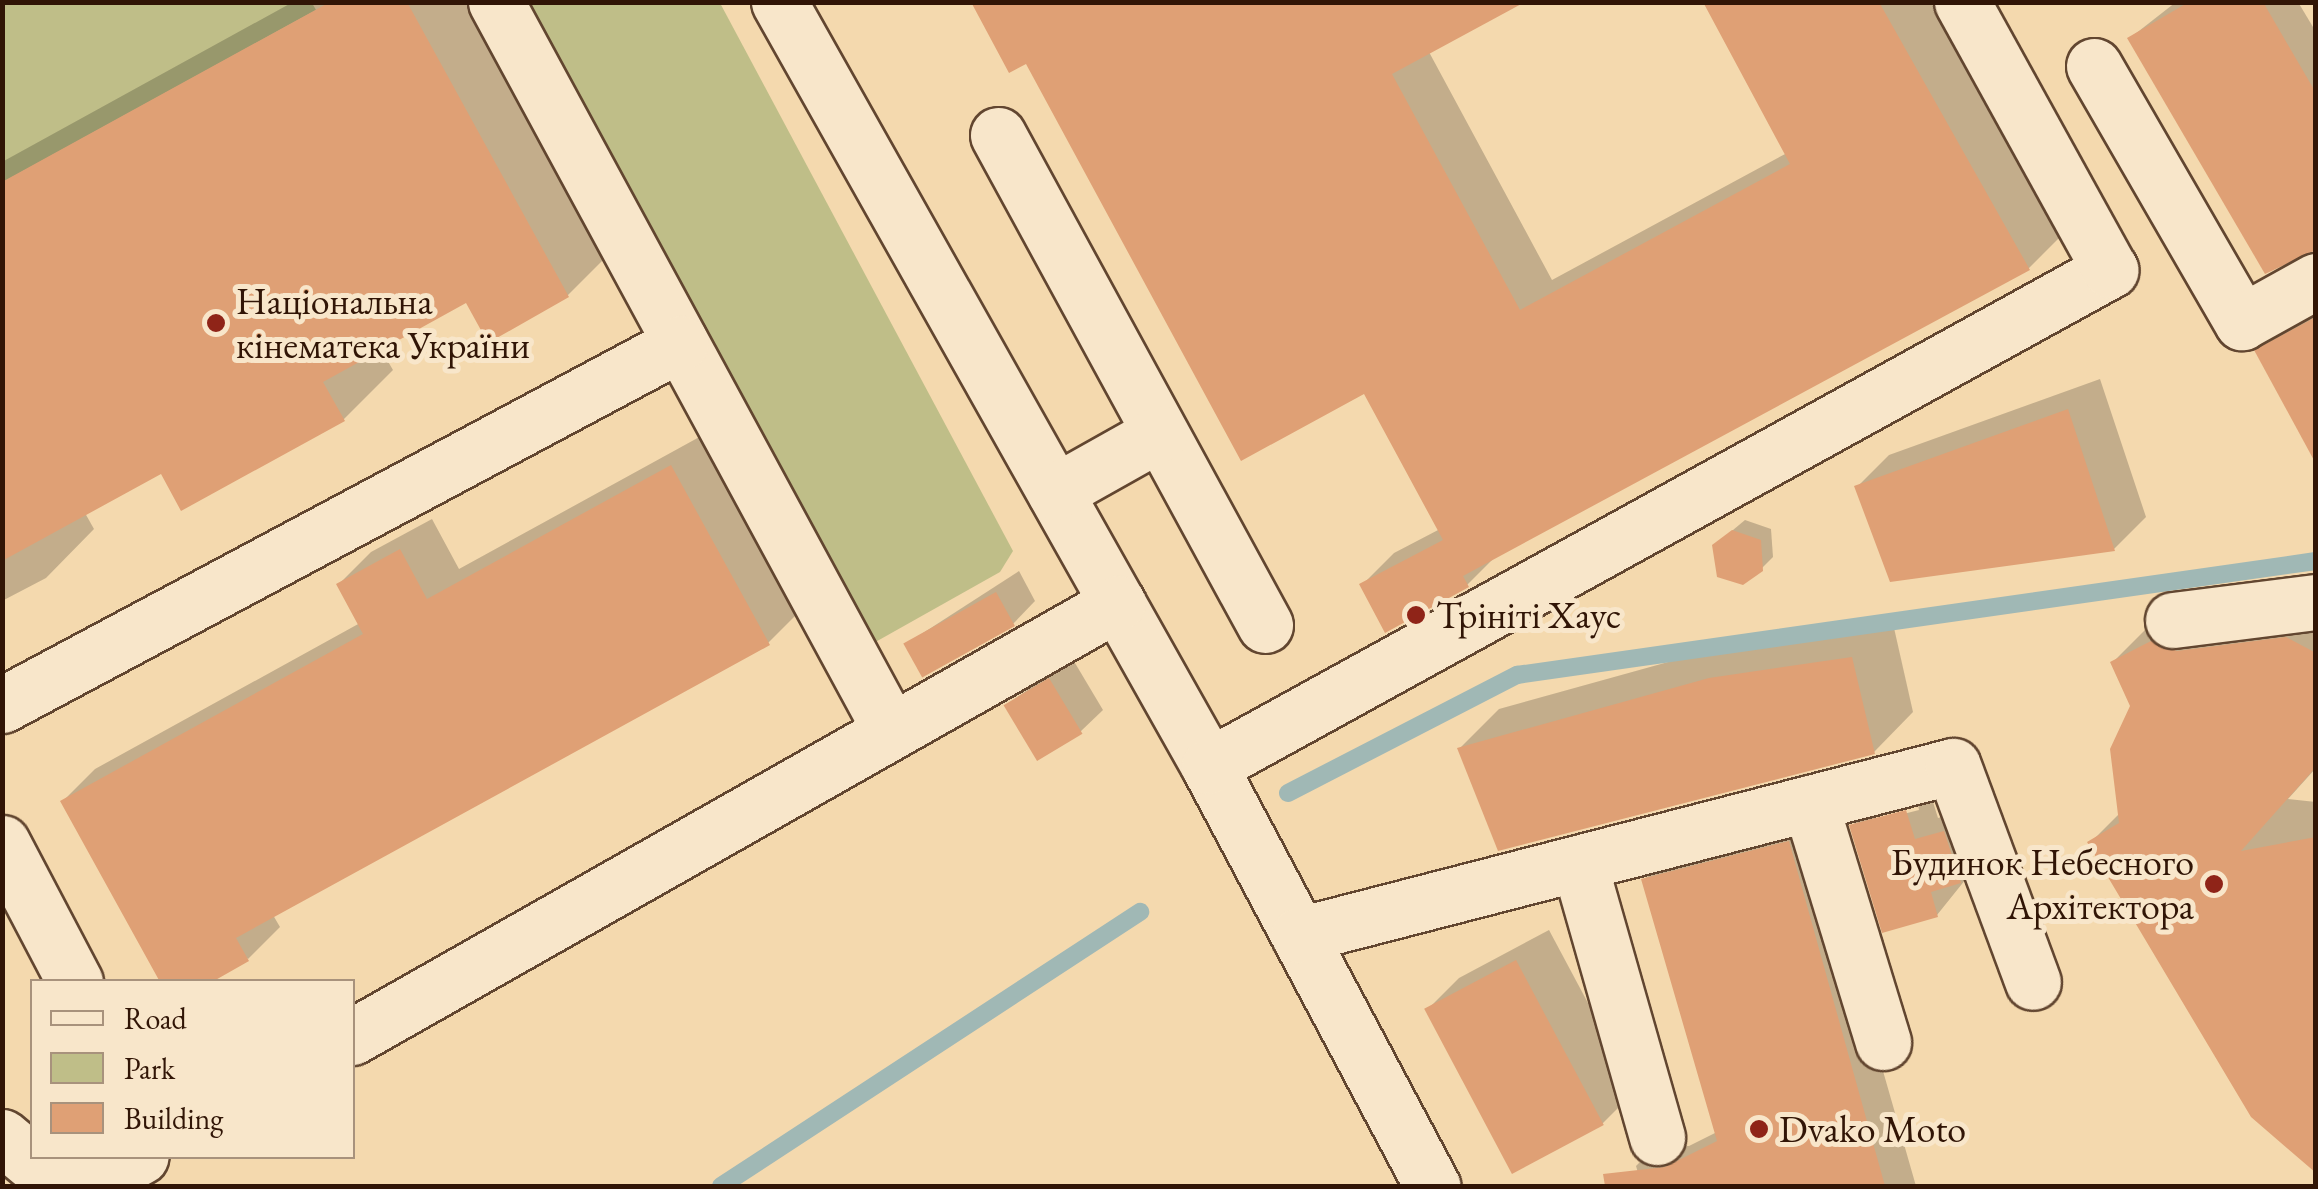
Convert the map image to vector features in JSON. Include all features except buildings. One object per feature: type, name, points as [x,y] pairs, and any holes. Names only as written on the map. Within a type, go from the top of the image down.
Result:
[{"type":"lane","points":[[496,2],[891,731]]},
{"type":"lane","points":[[779,2],[1209,766],[1432,1186]]},
{"type":"lane","points":[[1209,766],[2110,270],[1962,2]]},
{"type":"lane","points":[[2094,66],[2242,322],[2316,281]]},
{"type":"lane","points":[[998,135],[1265,625]]},
{"type":"lane","points":[[2,705],[681,343]]},
{"type":"lane","points":[[1055,492],[1160,433]]},
{"type":"lane","points":[[2173,620],[2316,602]]},
{"type":"lane","points":[[355,1035],[1118,603]]},
{"type":"lane","points":[[1299,935],[1953,766],[2033,982]]},
{"type":"lane","points":[[1810,802],[1882,1042]]},
{"type":"lane","points":[[2,843],[74,979]]},
{"type":"lane","points":[[1578,863],[1657,1136]]},
{"type":"lane","points":[[2,1137],[30,1150]]},
{"type":"lane","points":[[50,1159],[91,1178]]},
{"type":"green space","points":[[3,3],[312,3],[316,10],[3,182]]},
{"type":"green space","points":[[514,3],[720,3],[1013,551],[1000,572],[863,649]]},
{"type":"waterway","points":[[1288,793],[1517,675],[2316,561]]},
{"type":"waterway","points":[[721,1186],[1140,912]]},
{"type":"place","name":"Національна кінематека України","points":[[216,323]]},
{"type":"place","name":"Трініті Хаус","points":[[1416,615]]},
{"type":"place","name":"Будинок Небесного Архітектора","points":[[2214,884]]},
{"type":"place","name":"Dvako Moto","points":[[1759,1129]]}]
